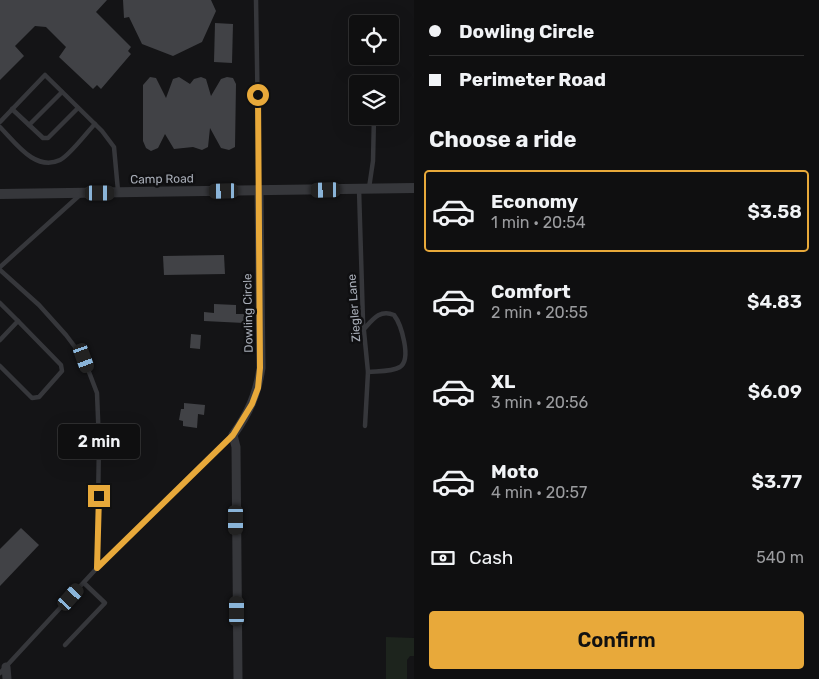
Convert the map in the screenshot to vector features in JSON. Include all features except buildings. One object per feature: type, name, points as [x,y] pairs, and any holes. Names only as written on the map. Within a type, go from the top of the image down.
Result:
[{"type":"street","name":"Camp Road","points":[[0,194],[414,188]]},
{"type":"street","name":"Dowling Circle","points":[[233,435],[252,404],[258,388],[260,368],[259,191]]},
{"type":"street","points":[[233,435],[236,446],[238,679]]},
{"type":"street","points":[[3,670],[7,679]]},
{"type":"lane","name":"Dowling Circle","points":[[256,0],[259,191]]},
{"type":"lane","points":[[0,122],[45,75],[95,124],[114,147],[118,193]]},
{"type":"lane","points":[[29,125],[62,92]]},
{"type":"lane","points":[[12,109],[43,138],[48,138],[78,108]]},
{"type":"lane","points":[[0,127],[28,155],[40,163],[60,160],[95,124]]},
{"type":"lane","name":"Ziegler Lane","points":[[365,426],[368,372],[364,329],[364,189],[373,161],[374,125]]},
{"type":"lane","points":[[82,193],[0,268],[39,305],[84,358],[97,394],[99,443],[97,568]]},
{"type":"lane","points":[[0,303],[61,365],[62,371],[39,397],[32,398],[0,366]]},
{"type":"lane","points":[[364,329],[381,313],[388,312],[394,315],[403,331],[405,350],[403,364],[398,368],[368,372]]},
{"type":"lane","points":[[0,340],[18,321]]},
{"type":"lane","points":[[3,670],[97,568],[233,435]]},
{"type":"lane","points":[[65,645],[105,603],[84,583]]},
{"type":"shaded area","points":[[386,637],[414,638],[414,656],[410,656],[407,660],[407,679],[386,679]]},
{"type":"route","points":[[99,496],[97,568],[233,435],[252,404],[258,388],[260,368],[258,95]]}]
